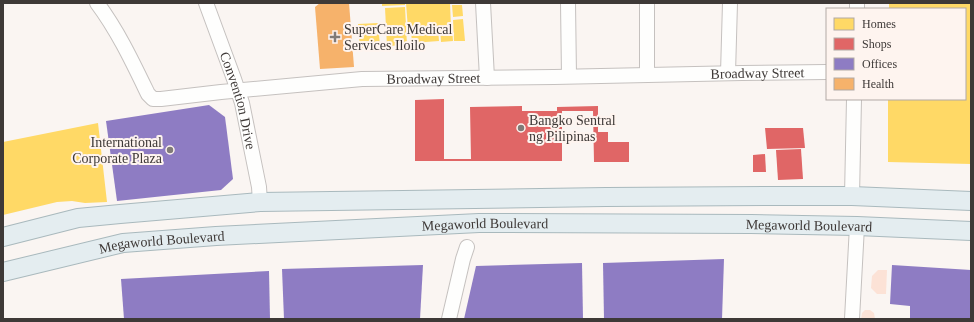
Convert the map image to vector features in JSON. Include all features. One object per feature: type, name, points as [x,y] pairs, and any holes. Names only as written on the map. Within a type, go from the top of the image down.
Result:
[{"type":"main road","name":"Megaworld Boulevard","points":[[3,237],[78,218],[260,202],[606,197],[852,196],[971,201]]},
{"type":"main road","name":"Megaworld Boulevard","points":[[3,272],[123,243],[216,236],[478,223],[751,224],[858,226],[971,231]]},
{"type":"street","name":"Broadway Street","points":[[98,3],[128,52],[148,94],[153,99],[362,79],[826,72]]},
{"type":"street","name":"Convention Drive","points":[[208,3],[242,103],[259,187],[260,202]]},
{"type":"street","points":[[483,3],[487,78]]},
{"type":"street","points":[[568,3],[569,76]]},
{"type":"street","points":[[647,3],[647,74]]},
{"type":"street","points":[[728,73],[730,3]]},
{"type":"street","points":[[852,196],[854,100]]},
{"type":"street","points":[[852,319],[858,226]]},
{"type":"street","points":[[449,319],[467,247]]},
{"type":"shaded area","points":[[878,270],[887,270],[886,294],[877,294],[871,288],[872,276]]},
{"type":"shaded area","points":[[865,310],[870,310],[874,313],[875,319],[861,319],[862,313]]},
{"type":"building: Homes","points":[[382,3],[405,3],[405,5],[382,6]]},
{"type":"building: Homes","points":[[406,3],[450,3],[451,27],[408,29]]},
{"type":"building: Homes","points":[[889,3],[971,3],[971,164],[888,162],[888,100],[966,100],[966,8],[889,8]]},
{"type":"building: Homes","points":[[452,5],[462,5],[463,16],[453,17]]},
{"type":"building: Homes","points":[[405,7],[407,45],[387,46],[385,8]]},
{"type":"building: Homes","points":[[463,19],[465,41],[454,41],[453,20]]},
{"type":"building: Homes","points":[[378,23],[380,46],[360,48],[358,24]]},
{"type":"building: Homes","points":[[440,28],[452,28],[453,41],[441,42]]},
{"type":"building: Homes","points":[[438,29],[439,41],[412,43],[411,31]]},
{"type":"building: Homes","points":[[98,123],[107,202],[57,202],[3,215],[3,142]]},
{"type":"building: Shops","points":[[444,99],[444,159],[471,159],[470,107],[522,106],[522,111],[557,111],[557,107],[598,106],[598,132],[608,132],[608,142],[629,142],[629,162],[594,162],[593,111],[562,111],[562,161],[415,161],[415,100]]},
{"type":"building: Shops","points":[[765,128],[803,128],[805,148],[767,149]]},
{"type":"building: Shops","points":[[801,149],[803,179],[778,180],[776,150]]},
{"type":"building: Shops","points":[[765,154],[766,172],[753,172],[753,155]]},
{"type":"building: Offices","name":"International Corporate Plaza","points":[[209,105],[225,117],[233,179],[221,190],[117,201],[106,121]]},
{"type":"building: Offices","points":[[724,259],[722,319],[604,319],[603,263]]},
{"type":"building: Offices","points":[[582,263],[583,319],[464,319],[476,266]]},
{"type":"building: Offices","points":[[423,265],[420,319],[284,319],[282,269]]},
{"type":"building: Offices","points":[[892,265],[971,270],[971,319],[910,319],[910,306],[890,304]]},
{"type":"building: Offices","points":[[269,271],[270,319],[124,319],[121,279]]},
{"type":"building: Health","name":"SuperCare Medical Services Iloilo","points":[[320,3],[349,3],[354,67],[320,69],[315,7]]},
{"type":"place","name":"SuperCare Medical Services Iloilo","points":[[335,37]]},
{"type":"place","name":"Bangko Sentral ng Pilipinas","points":[[521,128]]},
{"type":"place","name":"International Corporate Plaza","points":[[170,150]]}]
